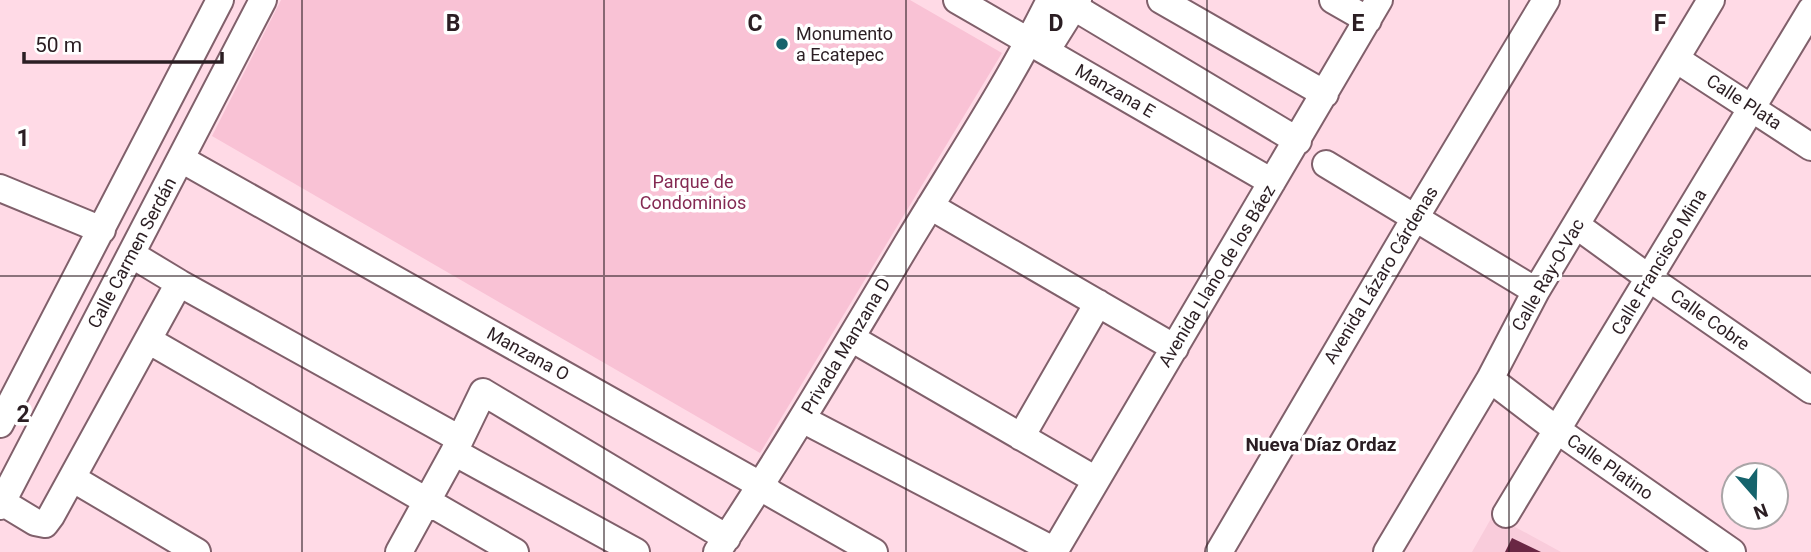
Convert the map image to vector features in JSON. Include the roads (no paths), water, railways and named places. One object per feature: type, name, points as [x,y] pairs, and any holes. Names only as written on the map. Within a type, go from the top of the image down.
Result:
[{"type":"street","name":"Calle Carmen Serdán","points":[[0,424],[220,0]]},
{"type":"street","name":"Calle Carmen Serdán","points":[[1,504],[263,0]]},
{"type":"street","name":"Manzana E","points":[[957,0],[1272,182]]},
{"type":"street","points":[[1161,0],[1325,94]]},
{"type":"street","points":[[1333,0],[1373,10]]},
{"type":"street","name":"Avenida Lázaro Cárdenas","points":[[1219,552],[1546,0]]},
{"type":"street","name":"Calle Ray-O-Vac","points":[[1387,552],[1490,379],[1536,291],[1712,0]]},
{"type":"street","points":[[1067,2],[1298,141]]},
{"type":"street","name":"Privada Manzana D","points":[[727,547],[767,490],[802,419],[930,206],[1067,2]]},
{"type":"street","name":"Avenida Llano de los Báez","points":[[1055,551],[1373,10]]},
{"type":"street","name":"Calle Francisco Mina","points":[[1506,514],[1811,10]]},
{"type":"street","name":"Calle Plata","points":[[1676,59],[1811,146]]},
{"type":"street","name":"Manzana O","points":[[181,159],[874,552]]},
{"type":"street","points":[[1326,164],[1536,291]]},
{"type":"street","points":[[0,188],[102,230]]},
{"type":"street","points":[[930,206],[1175,348]]},
{"type":"street","name":"Calle Cobre","points":[[1576,225],[1811,390]]},
{"type":"street","points":[[131,254],[636,552]]},
{"type":"street","points":[[1,504],[35,522],[45,524],[179,283]]},
{"type":"street","points":[[1021,436],[1098,303]]},
{"type":"street","points":[[851,338],[1096,480]]},
{"type":"street","points":[[148,340],[515,552]]},
{"type":"street","name":"Calle Platino","points":[[1490,379],[1557,430],[1731,552]]},
{"type":"street","points":[[399,552],[483,393],[727,547]]},
{"type":"street","points":[[802,419],[1055,551]]},
{"type":"street","points":[[72,478],[197,552]]},
{"type":"place","name":"Monumento a Ecatepec","points":[[782,44]]},
{"type":"district","name":"Nueva Díaz Ordaz","points":[[1321,444]]},
{"type":"park label","name":"Parque de Condominios","points":[[693,192]]}]
